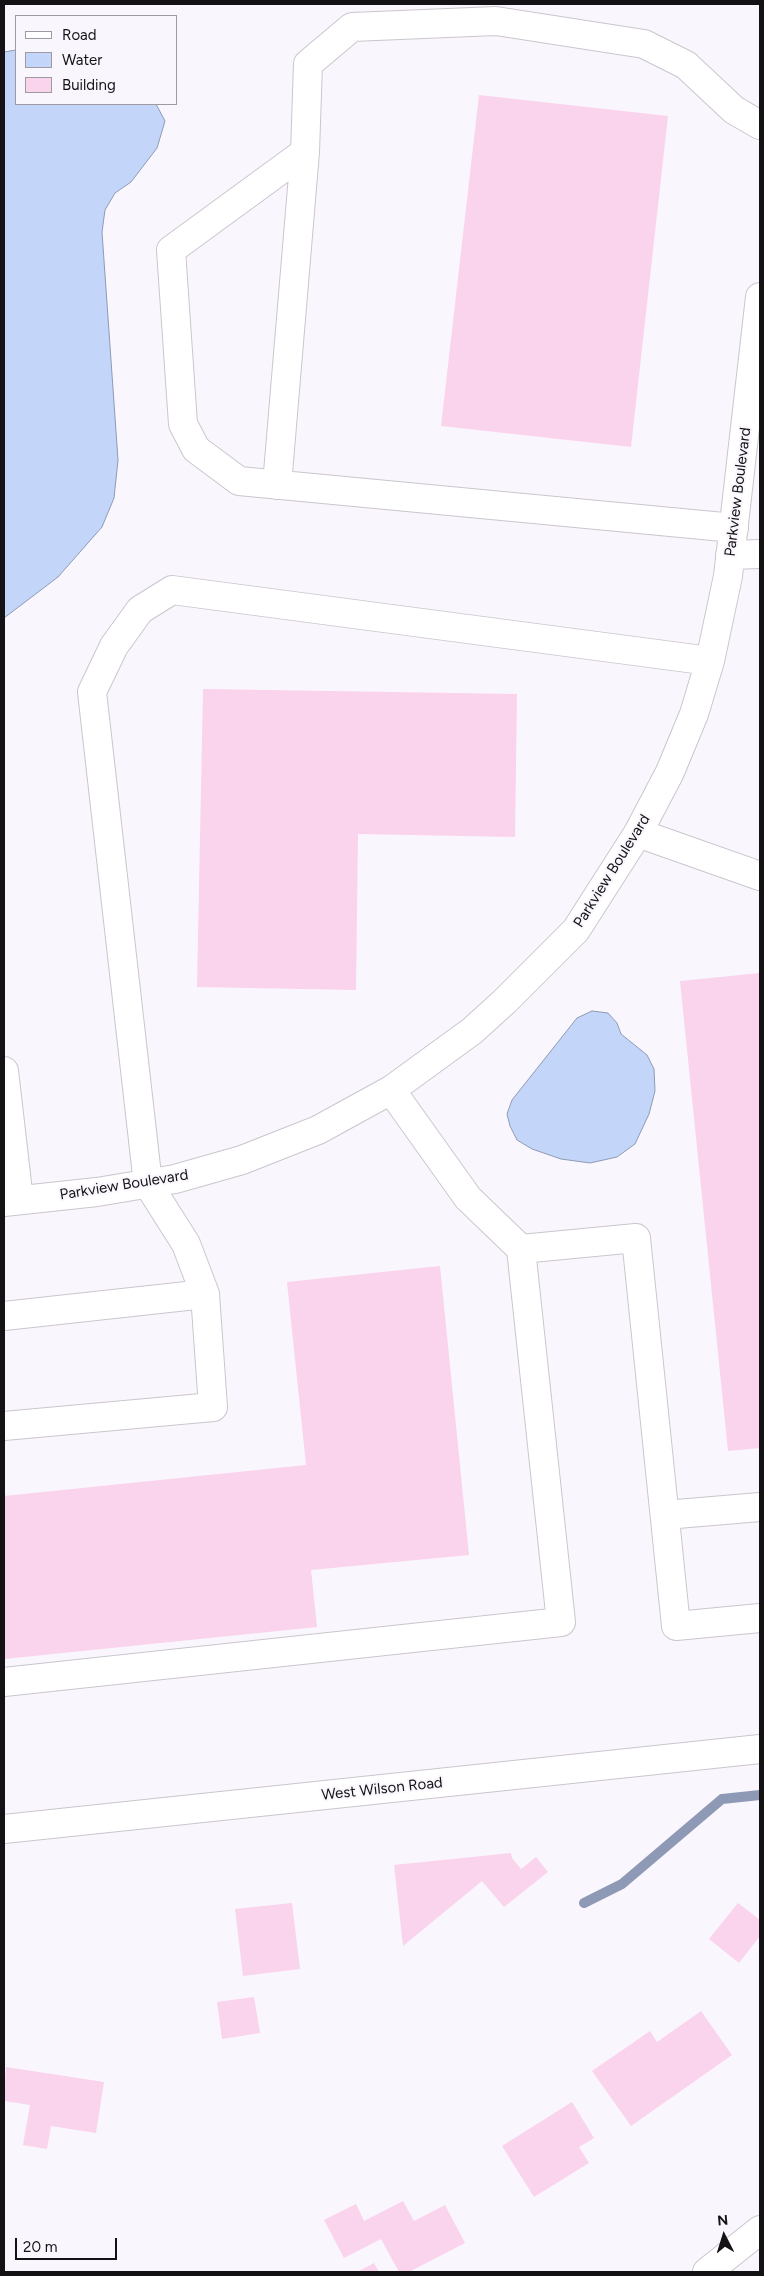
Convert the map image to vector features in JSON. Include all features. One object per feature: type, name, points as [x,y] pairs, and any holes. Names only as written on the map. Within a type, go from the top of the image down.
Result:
[{"type":"street","points":[[277,485],[305,152],[308,64],[352,27],[496,22],[644,44],[686,66],[734,110],[760,125]]},
{"type":"street","points":[[305,152],[171,250],[183,424],[196,449],[240,481],[734,528]]},
{"type":"street","name":"Parkview Boulevard","points":[[12,1201],[97,1192],[175,1179],[242,1160],[318,1130],[391,1090],[472,1031],[576,930],[638,833],[670,772],[694,714],[710,661],[734,528],[760,297]]},
{"type":"street","points":[[730,555],[760,554]]},
{"type":"street","points":[[4,1426],[213,1407],[205,1294],[186,1244],[148,1184],[92,692],[114,646],[140,610],[172,590],[710,661]]},
{"type":"street","points":[[638,833],[760,876]]},
{"type":"street","points":[[4,1071],[12,1201]]},
{"type":"street","points":[[4,1682],[561,1622],[521,1249],[468,1198],[391,1090]]},
{"type":"street","points":[[521,1249],[636,1238],[676,1626],[760,1618]]},
{"type":"street","points":[[4,1316],[205,1294]]},
{"type":"street","points":[[665,1515],[760,1507]]},
{"type":"street","name":"West Wilson Road","points":[[4,1829],[760,1749]]},
{"type":"street","points":[[707,2272],[760,2230]]},
{"type":"water","points":[[15,50],[15,105],[157,105],[165,121],[157,148],[131,182],[115,193],[105,210],[102,232],[118,460],[114,498],[102,527],[58,577],[4,618],[4,52]]},
{"type":"water","points":[[592,1011],[608,1013],[617,1023],[621,1034],[647,1055],[654,1069],[655,1091],[649,1114],[635,1144],[617,1157],[590,1163],[561,1159],[532,1149],[517,1140],[510,1126],[507,1114],[512,1100],[577,1018]]},
{"type":"building","points":[[479,95],[668,116],[631,447],[441,426]]},
{"type":"building","points":[[203,689],[517,694],[515,837],[358,834],[356,990],[197,987]]},
{"type":"building","points":[[760,973],[760,1448],[728,1451],[680,981]]},
{"type":"building","points":[[440,1266],[469,1555],[311,1570],[317,1627],[4,1659],[4,1496],[306,1465],[287,1282]]},
{"type":"building","points":[[511,1853],[512,1858],[521,1869],[536,1857],[548,1872],[504,1907],[482,1881],[403,1946],[394,1865]]},
{"type":"building","points":[[292,1903],[300,1969],[243,1976],[235,1909]]},
{"type":"building","points":[[738,1903],[760,1920],[760,1936],[739,1963],[709,1939]]},
{"type":"building","points":[[254,1997],[260,2033],[222,2039],[217,2002]]},
{"type":"building","points":[[701,2011],[732,2055],[631,2126],[592,2071],[650,2031],[657,2042]]},
{"type":"building","points":[[6,2067],[104,2082],[96,2133],[51,2126],[47,2149],[23,2145],[30,2105],[4,2101]]},
{"type":"building","points":[[572,2102],[594,2138],[579,2147],[589,2163],[534,2197],[502,2146]]},
{"type":"building","points":[[403,2201],[414,2221],[445,2205],[465,2243],[409,2272],[399,2272],[381,2239],[344,2258],[324,2220],[356,2204],[364,2221]]},
{"type":"building","points":[[374,2263],[379,2272],[357,2272]]},
{"type":"waterway","points":[[584,1903],[622,1884],[722,1799],[760,1795]]}]
